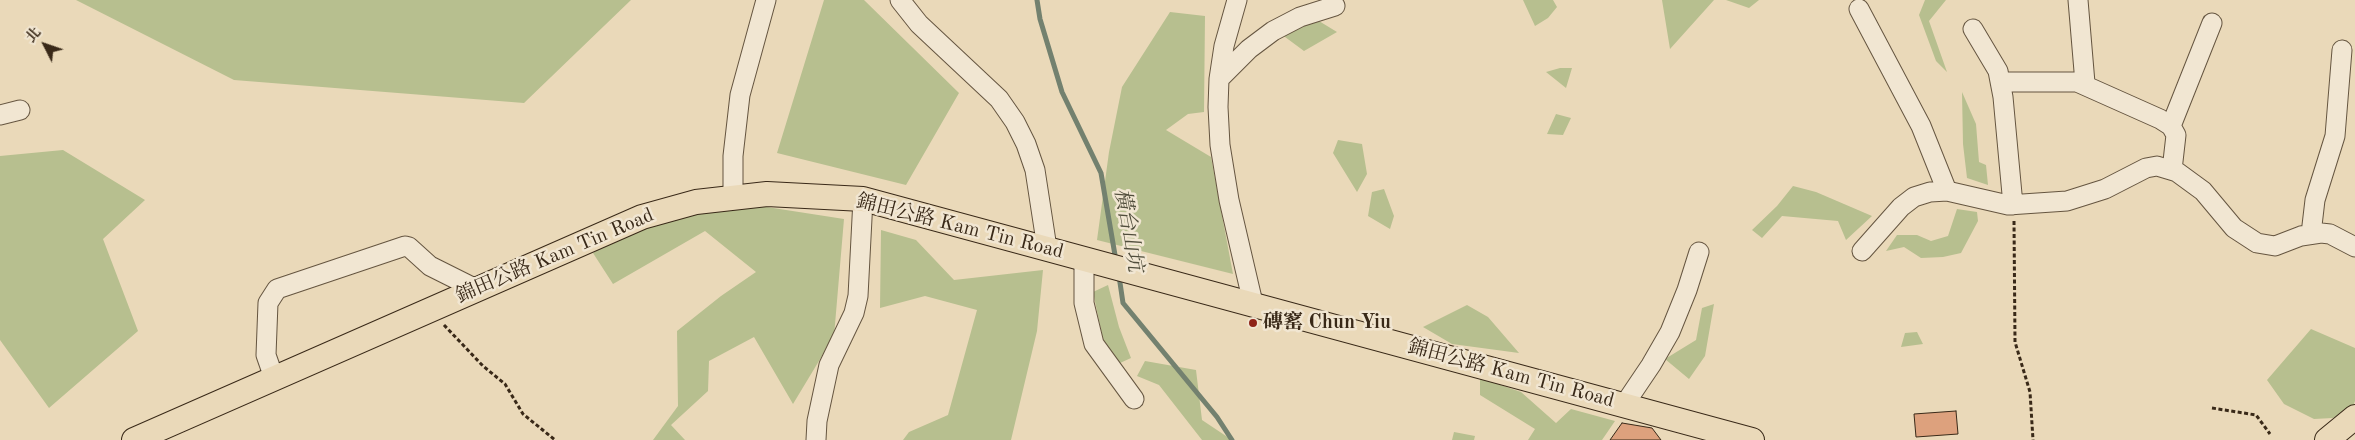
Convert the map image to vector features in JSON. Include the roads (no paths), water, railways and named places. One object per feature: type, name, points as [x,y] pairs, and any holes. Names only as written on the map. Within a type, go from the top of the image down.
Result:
[{"type":"main road","name":"錦田公路 Kam Tin Road","points":[[134,440],[642,217],[696,202],[733,197],[802,194],[863,199],[1253,303],[1752,440]]},
{"type":"main road","points":[[2327,440],[2355,418]]},
{"type":"street","points":[[733,197],[733,156],[740,96],[766,0]]},
{"type":"street","points":[[900,0],[919,24],[999,99],[1015,122],[1026,144],[1035,170],[1042,201],[1047,248]]},
{"type":"street","points":[[1237,0],[1224,46],[1219,79],[1220,145],[1229,200],[1253,303]]},
{"type":"street","points":[[2078,0],[2085,83]]},
{"type":"street","points":[[1219,79],[1249,49],[1273,31],[1300,17],[1335,6]]},
{"type":"street","points":[[1859,10],[1921,126],[1948,191]]},
{"type":"street","points":[[2171,126],[2212,24]]},
{"type":"street","points":[[1973,29],[1991,56],[2000,82],[2013,205]]},
{"type":"street","points":[[2311,234],[2316,200],[2332,152],[2336,130],[2342,50]]},
{"type":"street","points":[[2000,82],[2067,81],[2085,83],[2160,119],[2171,126],[2176,135],[2172,170]]},
{"type":"street","points":[[0,114],[20,110]]},
{"type":"street","points":[[1862,251],[1891,217],[1914,197],[1930,192],[1948,191],[1987,201],[2013,205],[2067,201],[2105,189],[2146,168],[2157,166],[2172,170],[2203,191],[2234,228],[2257,244],[2275,246],[2311,234],[2330,234],[2355,247]]},
{"type":"street","points":[[816,440],[817,421],[829,365],[854,313],[858,296],[863,199]]},
{"type":"street","points":[[274,378],[266,355],[268,303],[277,288],[405,246],[409,247],[430,266],[476,289]]},
{"type":"street","points":[[1624,405],[1651,366],[1670,332],[1687,290],[1699,252]]},
{"type":"street","points":[[1084,259],[1084,303],[1094,344],[1134,399]]},
{"type":"waterway","name":"橫台山坑","points":[[1037,0],[1040,19],[1062,92],[1101,173],[1116,261]]},
{"type":"waterway","name":"橫台山坑","points":[[1119,276],[1123,303],[1217,417],[1232,440]]},
{"type":"place","name":"磚窰 Chun Yiu","points":[[1253,323]]}]
